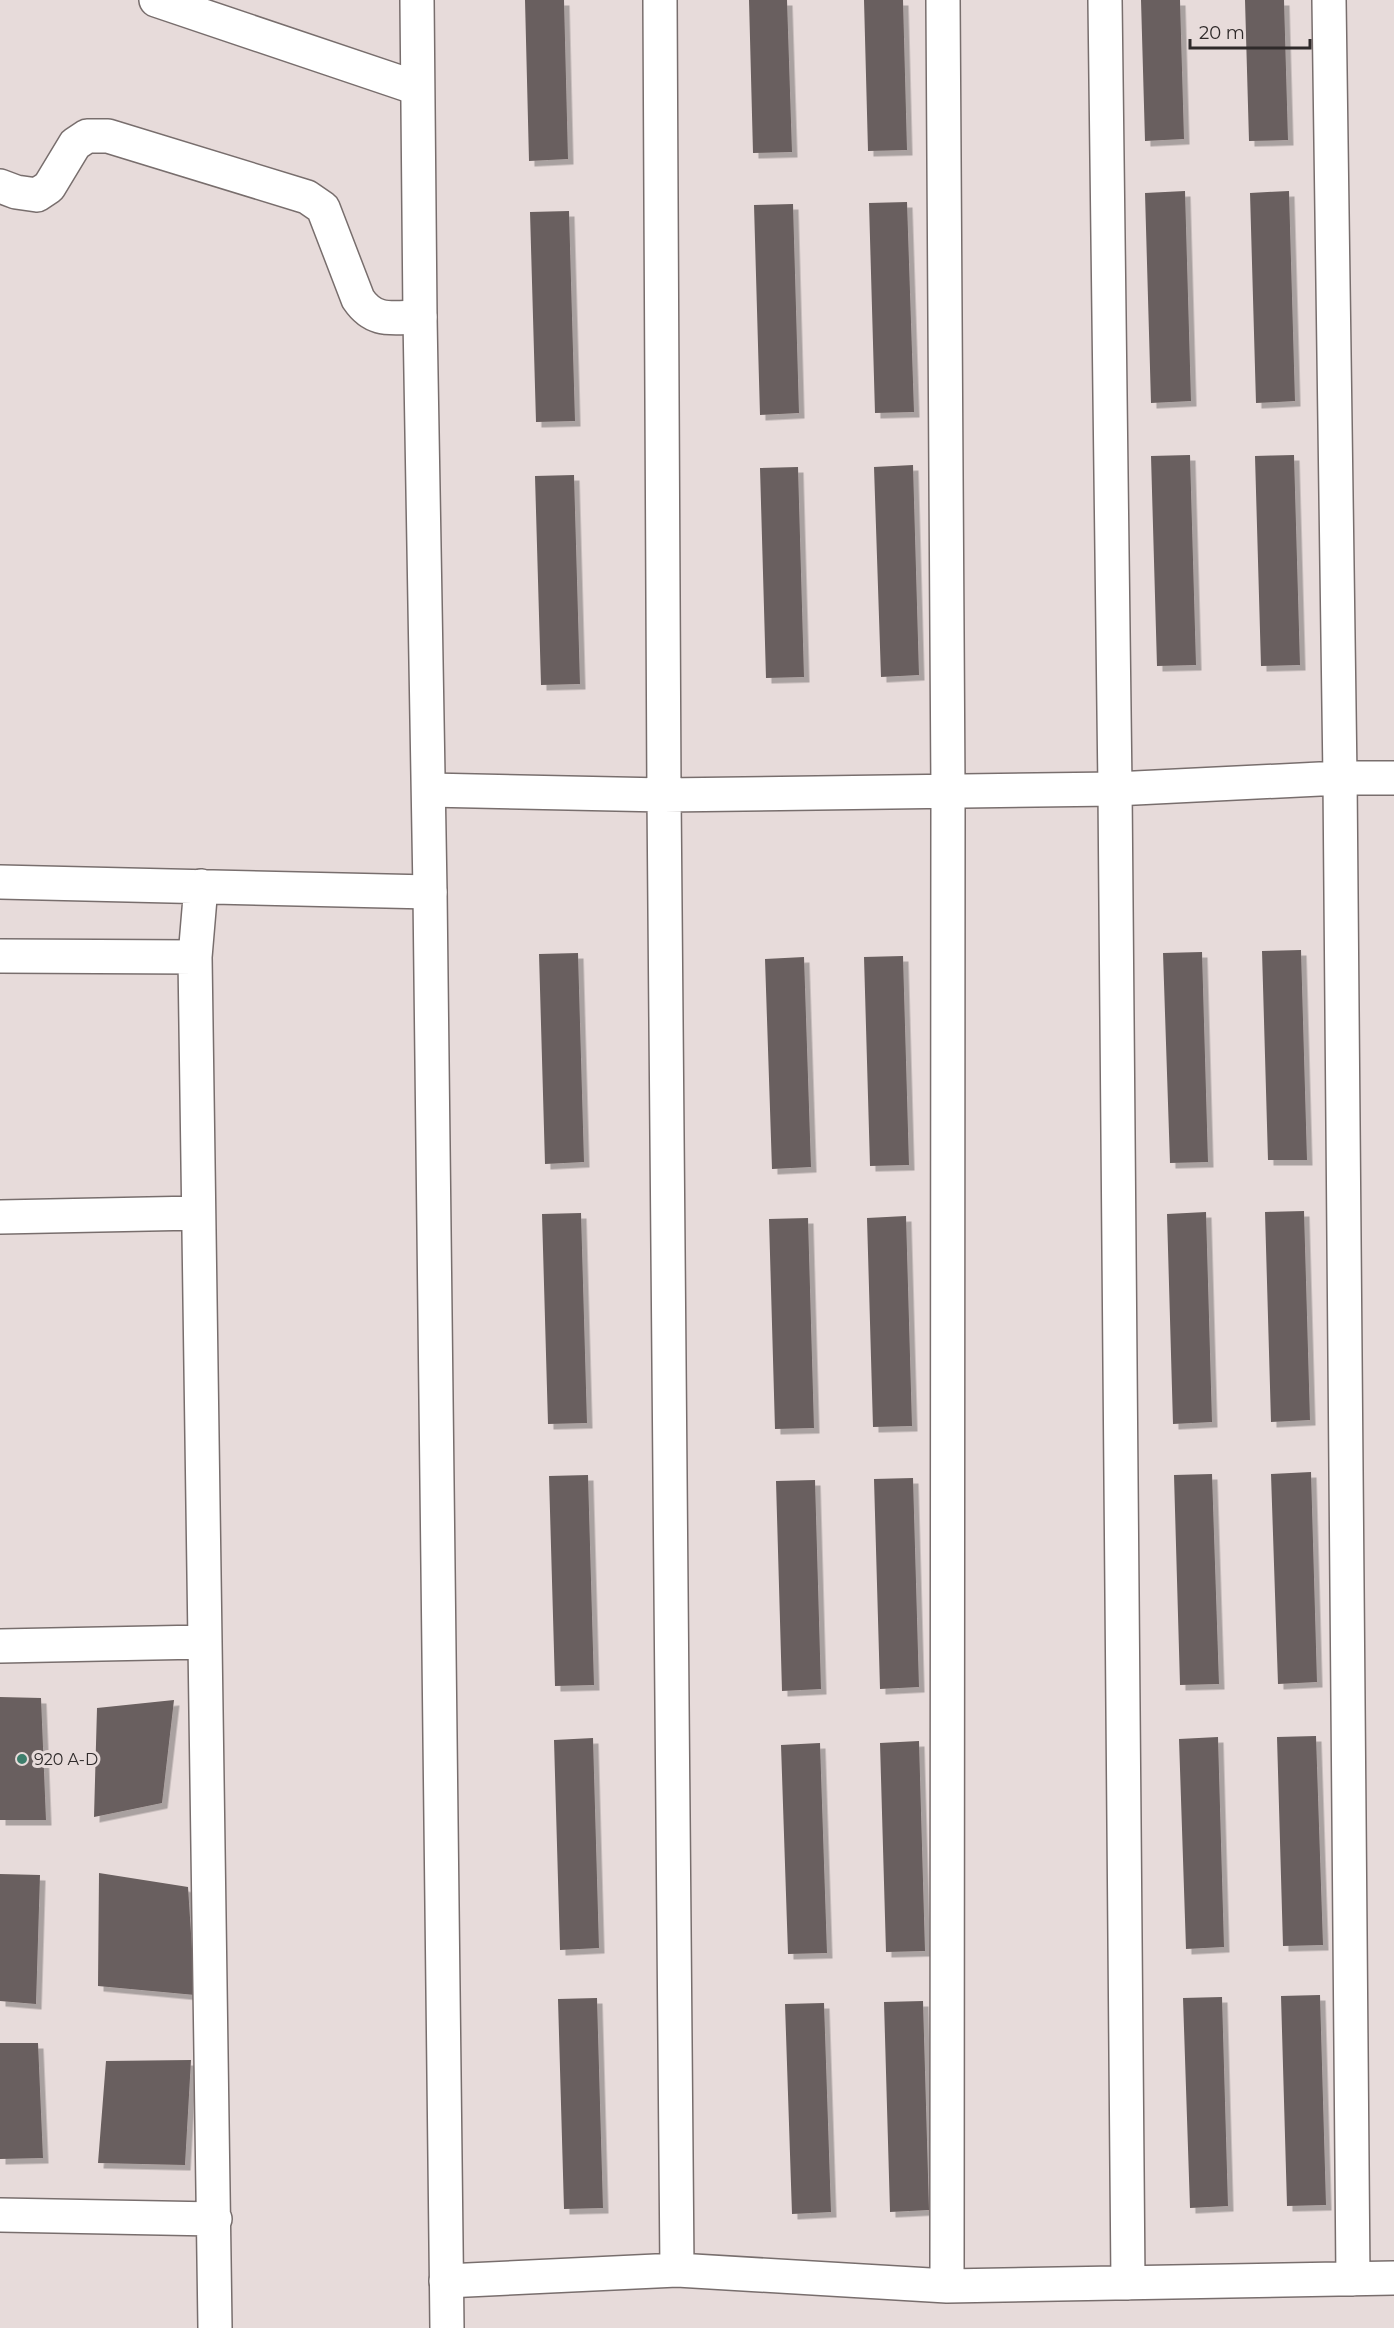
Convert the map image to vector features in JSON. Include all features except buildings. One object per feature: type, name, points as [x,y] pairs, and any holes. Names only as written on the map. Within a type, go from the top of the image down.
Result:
[{"type":"street","points":[[156,0],[417,88]]},
{"type":"street","points":[[417,0],[420,317],[429,790],[447,2328]]},
{"type":"street","points":[[660,0],[664,795],[677,2270]]},
{"type":"street","points":[[943,0],[948,791],[946,2286]]},
{"type":"street","points":[[1105,0],[1128,2283]]},
{"type":"street","points":[[1329,0],[1340,778],[1353,2279]]},
{"type":"street","points":[[0,186],[16,192],[37,195],[49,187],[75,144],[87,136],[108,136],[307,197],[323,208],[358,299],[366,311],[381,318],[420,317]]},
{"type":"street","points":[[429,790],[664,795],[1114,789],[1340,778],[1394,778]]},
{"type":"street","points":[[0,882],[430,892]]},
{"type":"street","points":[[201,886],[195,957],[203,1642],[215,2219],[215,2328]]},
{"type":"street","points":[[0,956],[195,957]]},
{"type":"street","points":[[0,1217],[198,1213]]},
{"type":"street","points":[[0,1646],[203,1642]]},
{"type":"street","points":[[0,2215],[215,2219]]},
{"type":"street","points":[[446,2281],[677,2270],[946,2286],[1394,2278]]},
{"type":"place","name":"920 A-D","points":[[22,1759]]}]
